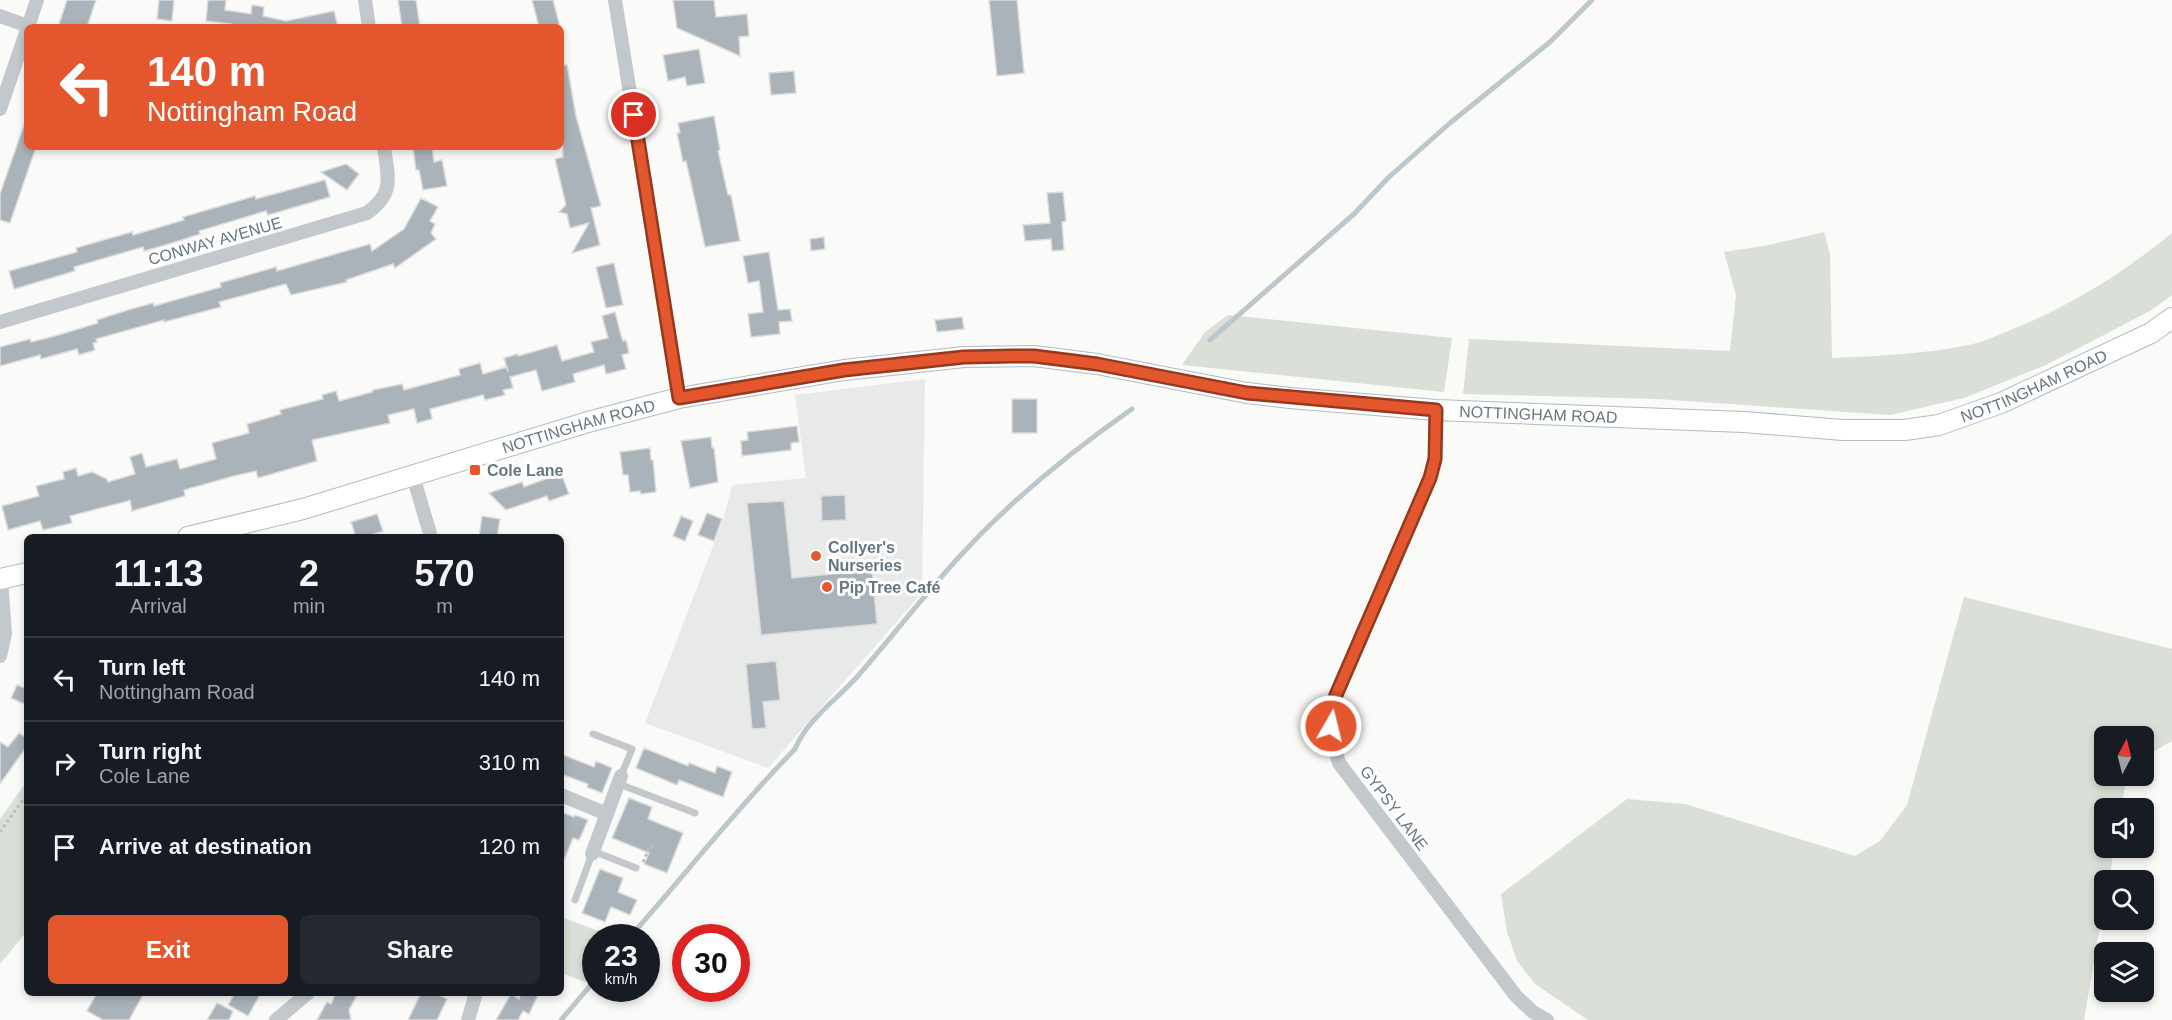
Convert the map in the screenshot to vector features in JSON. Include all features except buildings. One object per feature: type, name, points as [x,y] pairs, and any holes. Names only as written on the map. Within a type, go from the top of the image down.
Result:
[{"type":"main road","name":"NOTTINGHAM ROAD","points":[[213,534],[229,532],[588,422],[679,398],[844,370],[964,357],[1023,356],[1097,364],[1247,393],[1436,410],[1744,422],[1843,430],[1916,428],[1959,420],[2001,404],[2151,333],[2172,318]]},
{"type":"main road","points":[[0,579],[24,574]]},
{"type":"street","points":[[29,24],[37,0]]},
{"type":"street","points":[[365,0],[369,24]]},
{"type":"street","points":[[615,0],[679,398]]},
{"type":"street","points":[[0,16],[24,26]]},
{"type":"street","points":[[0,109],[24,40]]},
{"type":"street","name":"CONWAY AVENUE","points":[[0,322],[367,213],[384,199],[388,185],[384,150]]},
{"type":"street","name":"GYPSY LANE","points":[[1436,410],[1435,459],[1430,478],[1336,695],[1332,710],[1334,745],[1339,762],[1516,996],[1533,1012],[1547,1020]]},
{"type":"street","points":[[413,476],[430,534]]},
{"type":"street","points":[[0,579],[6,627],[0,656]]},
{"type":"street","points":[[592,853],[620,780]]},
{"type":"street","points":[[564,796],[607,813]]},
{"type":"street","points":[[276,1020],[304,996]]},
{"type":"street","points":[[468,1020],[475,996]]},
{"type":"lane","points":[[593,734],[632,749],[620,780],[695,813]]},
{"type":"lane","points":[[575,900],[592,853],[636,868]]},
{"type":"path","points":[[0,832],[24,798]]},
{"type":"path","points":[[636,868],[639,861],[643,862],[650,846],[657,849]]},
{"type":"shaded area","points":[[1824,232],[1830,254],[1832,358],[1921,352],[1984,341],[2026,324],[2092,290],[2133,263],[2172,233],[2172,295],[2150,311],[2046,365],[1964,398],[1890,415],[1658,399],[1463,394],[1469,339],[1730,351],[1736,295],[1724,252],[1769,245]]},
{"type":"shaded area","points":[[1228,315],[1452,338],[1444,392],[1182,365],[1205,332]]},
{"type":"shaded area","name":"Collyer's Nurseries","points":[[925,379],[922,593],[768,768],[645,723],[723,520],[732,485],[806,478],[795,395]]},
{"type":"shaded area","points":[[1964,597],[2172,649],[2172,741],[2154,751],[2154,726],[2094,726],[2094,786],[2125,786],[2123,798],[2094,798],[2094,858],[2112,858],[2111,870],[2094,870],[2094,930],[2099,930],[2097,942],[2094,942],[2094,962],[2084,1020],[1588,1020],[1535,984],[1517,961],[1507,932],[1501,894],[1627,799],[1685,804],[1855,856],[1880,841],[1907,805]]},
{"type":"shaded area","points":[[24,785],[24,935],[0,964],[0,819]]},
{"type":"shaded area","points":[[564,918],[582,925],[582,981],[564,974]]},
{"type":"waterway","points":[[1210,340],[1354,214],[1389,177],[1450,123],[1550,42],[1592,0]]},
{"type":"waterway","points":[[641,924],[731,819],[795,749],[814,720],[857,677],[980,535],[1042,478],[1132,409]]},
{"type":"waterway","points":[[561,1020],[582,995]]},
{"type":"place","name":"Cole Lane","points":[[475,470]]},
{"type":"place","name":"Collyer's Nurseries","points":[[816,556]]},
{"type":"place","name":"Pip Tree Café","points":[[827,587]]},
{"type":"route","points":[[634,115],[679,398],[844,370],[964,357],[1034,356],[1097,364],[1247,393],[1436,410],[1435,459],[1430,478],[1336,695],[1331,726]]}]
